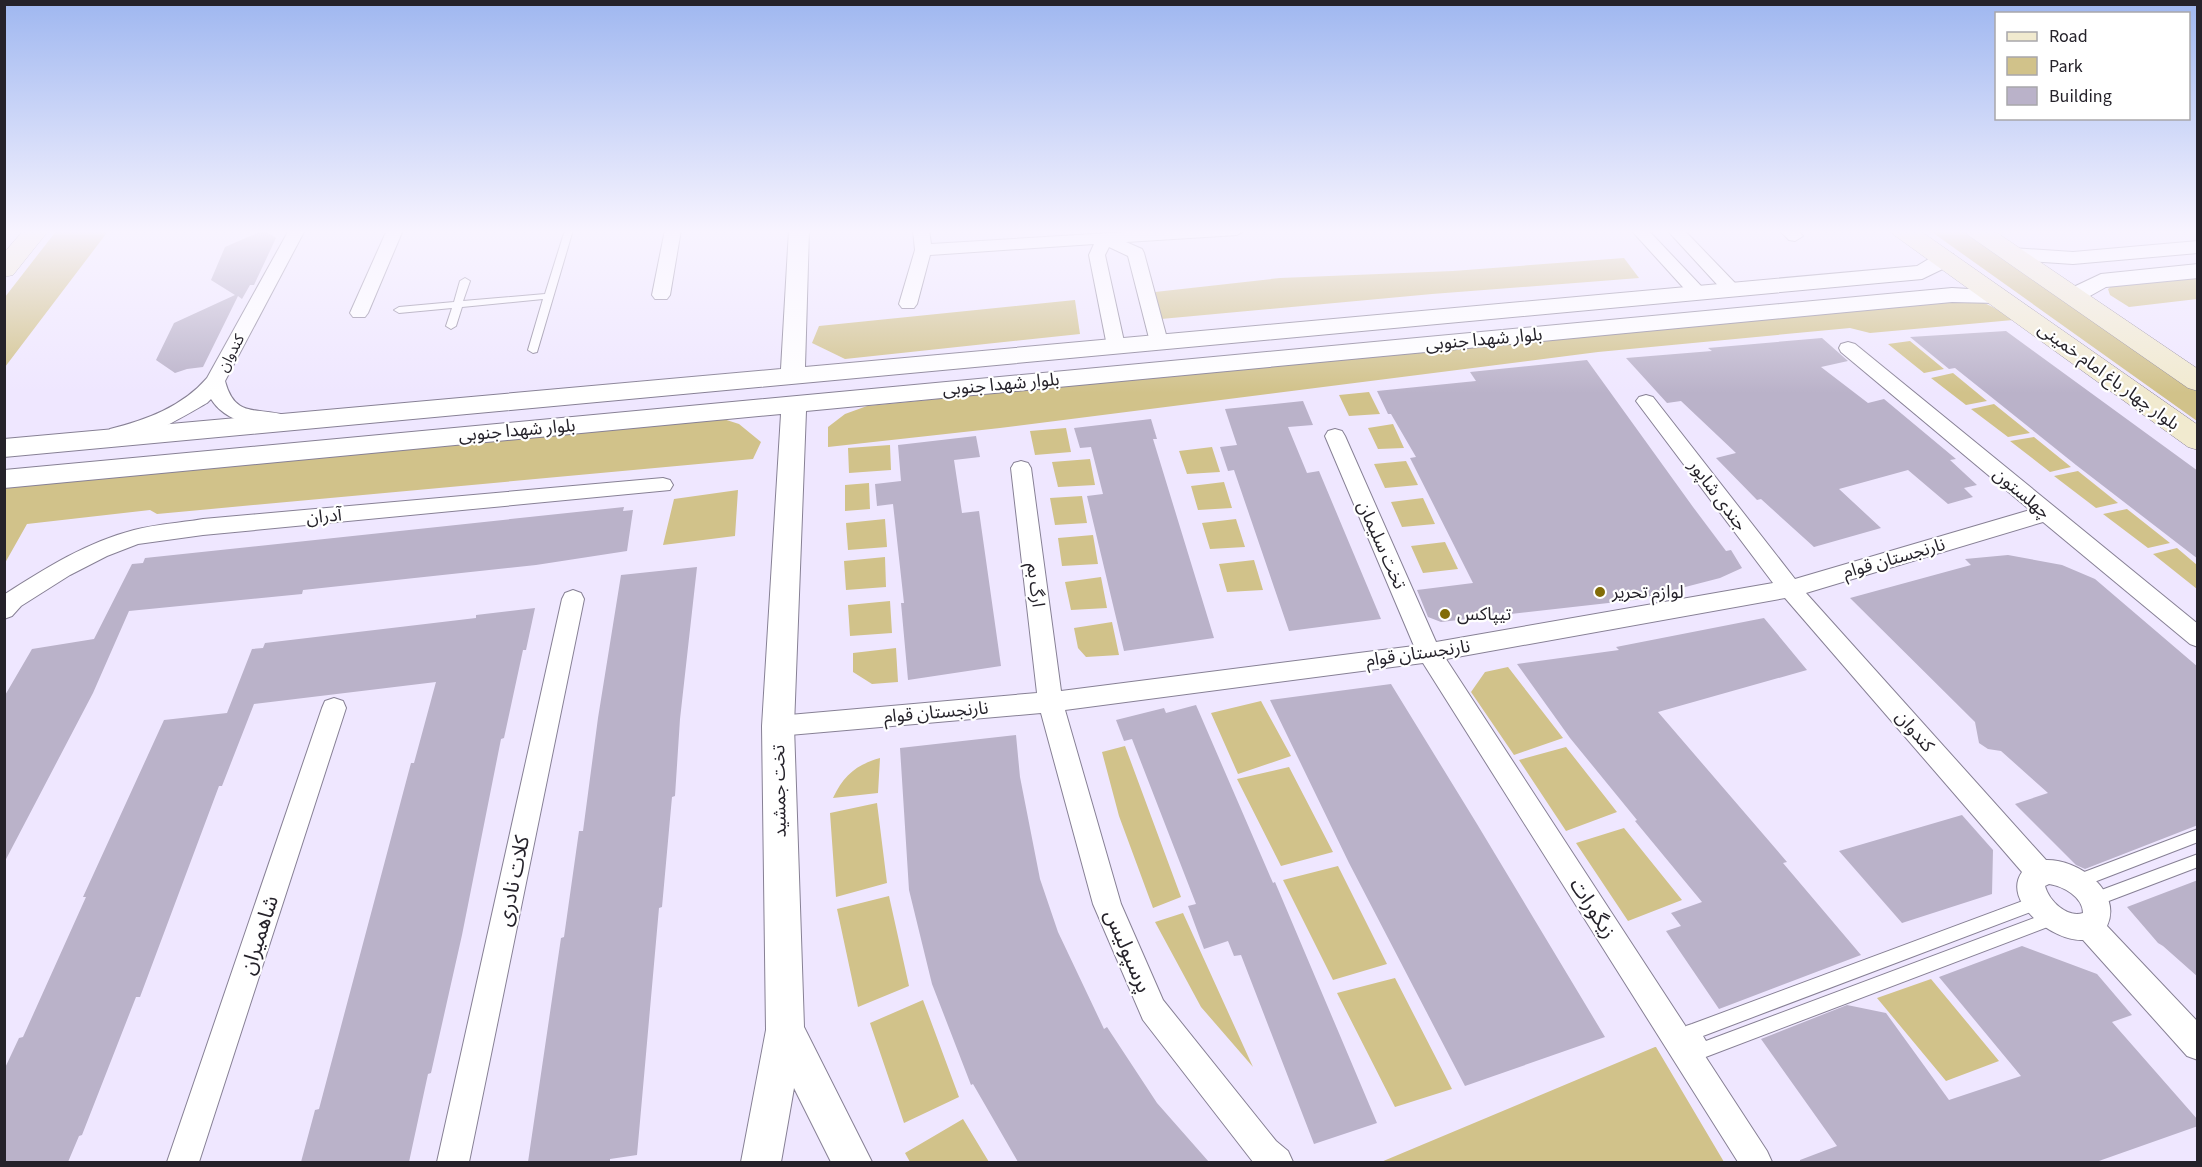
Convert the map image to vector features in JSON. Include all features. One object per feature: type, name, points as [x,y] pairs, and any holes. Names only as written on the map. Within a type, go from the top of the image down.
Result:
[{"type":"main road","name":"بلوار چهار باغ امام خمینی","points":[[1973,284],[1997,296],[2198,440]]},
{"type":"main road","points":[[2056,284],[2198,382]]},
{"type":"street","name":"کندوان","points":[[100,438],[145,426],[200,399],[215,381],[267,284]]},
{"type":"street","points":[[359,313],[371,284]]},
{"type":"street","points":[[661,295],[663,284]]},
{"type":"street","name":"تخت جمشید","points":[[797,284],[778,726],[785,1030],[852,1162]]},
{"type":"street","points":[[908,304],[913,284]]},
{"type":"street","points":[[1103,284],[1116,346]]},
{"type":"street","points":[[1144,284],[1159,342]]},
{"type":"street","points":[[1690,284],[1697,292]]},
{"type":"street","points":[[1727,284],[1730,288]]},
{"type":"street","name":"بلوار شهدا جنوبی","points":[[4,479],[794,389],[1116,346],[1763,284]]},
{"type":"street","points":[[1950,284],[1952,294]]},
{"type":"street","points":[[2073,296],[2095,284]]},
{"type":"street","name":"بلوار شهدا جنوبی","points":[[4,448],[295,421],[794,389],[1952,294],[1997,296]]},
{"type":"street","name":"چهلستون","points":[[1848,348],[2198,638]]},
{"type":"street","points":[[215,381],[221,400],[239,414],[254,419],[295,421]]},
{"type":"street","name":"جندی شاپور","points":[[1646,401],[1790,589]]},
{"type":"street","name":"تخت سلیمان","points":[[1335,436],[1429,653]]},
{"type":"street","name":"ارگ بم","points":[[1021,468],[1050,702]]},
{"type":"street","name":"آدران","points":[[4,610],[13,600],[62,569],[99,550],[136,537],[203,527],[663,485]]},
{"type":"street","name":"نارنجستان قوام","points":[[778,726],[1050,702],[1429,653],[1790,589],[2047,513]]},
{"type":"street","name":"کندوان","points":[[1790,589],[2040,873]]},
{"type":"street","name":"کلات نادری","points":[[453,1162],[573,599]]},
{"type":"street","name":"زیگورات","points":[[1429,653],[1756,1162]]},
{"type":"street","name":"پرسپولیس","points":[[1050,702],[1107,904],[1153,1010],[1265,1152],[1277,1162]]},
{"type":"street","name":"شاهمیران","points":[[183,1162],[334,708]]},
{"type":"street","points":[[2086,902],[2069,925],[2045,911],[2033,898],[2030,882],[2040,873],[2060,874],[2086,902],[2198,1046]]},
{"type":"street","points":[[760,1162],[785,1030]]},
{"type":"lane","points":[[451,326],[464,284]]},
{"type":"lane","points":[[533,350],[552,284]]},
{"type":"lane","points":[[399,310],[549,296]]},
{"type":"lane","points":[[2086,902],[2198,835]]},
{"type":"lane","points":[[2086,902],[2198,860]]},
{"type":"lane","points":[[2045,911],[1703,1050],[1692,1032],[2045,911]]},
{"type":"green space","points":[[15,284],[68,284],[5,367],[5,297]]},
{"type":"green space","points":[[1222,284],[1555,284],[1161,319],[1155,292]]},
{"type":"green space","points":[[2005,284],[2046,284],[2197,387],[2197,421]]},
{"type":"green space","points":[[2113,284],[2197,284],[2197,299],[2129,307],[2110,295],[2108,289]]},
{"type":"green space","points":[[1946,299],[1982,302],[2013,320],[1870,333],[1850,328],[1598,352],[1000,428],[828,447],[828,427],[845,414],[867,406]]},
{"type":"green space","points":[[1075,300],[1080,334],[845,359],[812,343],[819,326]]},
{"type":"green space","points":[[1910,341],[1944,369],[1924,373],[1888,344]]},
{"type":"green space","points":[[1953,373],[1987,401],[1966,405],[1931,378]]},
{"type":"green space","points":[[1369,392],[1380,414],[1349,416],[1339,395]]},
{"type":"green space","points":[[1994,404],[2030,433],[2008,437],[1971,409]]},
{"type":"green space","points":[[711,415],[739,424],[761,442],[753,459],[157,514],[150,510],[27,524],[5,563],[5,485]]},
{"type":"green space","points":[[1393,424],[1404,448],[1378,449],[1368,428]]},
{"type":"green space","points":[[1066,428],[1071,452],[1035,455],[1030,431]]},
{"type":"green space","points":[[2034,437],[2071,467],[2050,472],[2010,441]]},
{"type":"green space","points":[[890,445],[891,470],[849,473],[848,448]]},
{"type":"green space","points":[[1212,447],[1220,472],[1187,474],[1179,451]]},
{"type":"green space","points":[[1090,459],[1095,485],[1058,487],[1052,462]]},
{"type":"green space","points":[[1406,461],[1418,485],[1385,488],[1374,464]]},
{"type":"green space","points":[[2078,471],[2118,503],[2096,508],[2054,476]]},
{"type":"green space","points":[[1224,482],[1232,508],[1198,510],[1191,486]]},
{"type":"green space","points":[[869,483],[870,509],[845,511],[845,485]]},
{"type":"green space","points":[[738,490],[735,536],[663,545],[674,499]]},
{"type":"green space","points":[[1082,496],[1087,523],[1055,525],[1050,498]]},
{"type":"green space","points":[[1423,498],[1435,524],[1402,527],[1391,502]]},
{"type":"green space","points":[[2127,509],[2170,543],[2148,548],[2103,514]]},
{"type":"green space","points":[[885,519],[887,547],[848,550],[846,523]]},
{"type":"green space","points":[[1236,519],[1245,547],[1210,549],[1202,523]]},
{"type":"green space","points":[[1093,535],[1098,564],[1062,566],[1058,538]]},
{"type":"green space","points":[[1445,542],[1458,569],[1423,573],[1411,546]]},
{"type":"green space","points":[[2177,548],[2197,565],[2197,589],[2153,554]]},
{"type":"green space","points":[[885,557],[886,587],[846,590],[844,561]]},
{"type":"green space","points":[[1254,560],[1263,590],[1227,592],[1219,564]]},
{"type":"green space","points":[[1101,577],[1107,608],[1071,610],[1065,582]]},
{"type":"green space","points":[[890,601],[892,633],[850,636],[848,605]]},
{"type":"green space","points":[[1112,622],[1119,655],[1086,657],[1078,648],[1074,628]]},
{"type":"green space","points":[[896,648],[898,682],[872,684],[853,672],[853,653]]},
{"type":"green space","points":[[1508,667],[1563,738],[1514,755],[1471,692],[1485,672]]},
{"type":"green space","points":[[1261,701],[1291,756],[1238,774],[1211,713]]},
{"type":"green space","points":[[1125,746],[1181,897],[1153,908],[1119,816],[1102,752]]},
{"type":"green space","points":[[1566,747],[1617,812],[1566,831],[1519,760]]},
{"type":"green space","points":[[880,758],[878,793],[833,798],[846,777],[864,764]]},
{"type":"green space","points":[[1289,767],[1333,852],[1281,866],[1237,779]]},
{"type":"green space","points":[[877,803],[887,883],[836,897],[830,813]]},
{"type":"green space","points":[[1624,828],[1682,900],[1628,921],[1576,843]]},
{"type":"green space","points":[[1338,866],[1387,964],[1333,980],[1283,880]]},
{"type":"green space","points":[[889,896],[909,986],[858,1007],[837,909]]},
{"type":"green space","points":[[1183,913],[1253,1067],[1201,1007],[1155,922]]},
{"type":"green space","points":[[1395,978],[1452,1089],[1395,1107],[1337,993]]},
{"type":"green space","points":[[1931,979],[1999,1061],[1946,1081],[1877,998]]},
{"type":"green space","points":[[923,1000],[959,1097],[904,1123],[870,1023]]},
{"type":"green space","points":[[1655,1047],[1724,1162],[1381,1162]]},
{"type":"green space","points":[[963,1119],[989,1162],[910,1162],[905,1153]]},
{"type":"building","points":[[218,284],[254,284],[250,285],[242,299],[238,296],[203,367],[175,373],[156,360],[174,323],[235,295]]},
{"type":"building","points":[[2006,331],[2198,471],[2198,559],[1955,368],[1949,369],[1910,337]]},
{"type":"building","points":[[1822,338],[1848,361],[1821,367],[1868,403],[1884,399],[1956,459],[1950,460],[1977,485],[1964,488],[1973,497],[1948,504],[1908,470],[1839,489],[1881,528],[1814,547],[1761,499],[1757,500],[1716,458],[1736,453],[1681,401],[1667,403],[1626,358]]},
{"type":"building","points":[[1587,360],[1693,507],[1726,551],[1731,550],[1742,568],[1720,578],[1635,600],[1441,622],[1428,617],[1417,590],[1473,583],[1410,458],[1416,457],[1391,414],[1388,414],[1377,391],[1476,381],[1470,372]]},
{"type":"building","points":[[1303,401],[1313,425],[1288,427],[1307,473],[1319,471],[1381,619],[1289,631],[1234,470],[1228,471],[1220,447],[1237,445],[1225,409]]},
{"type":"building","points":[[1151,419],[1157,439],[1153,439],[1214,638],[1124,651],[1087,496],[1103,494],[1091,447],[1080,448],[1074,428]]},
{"type":"building","points":[[976,436],[980,457],[954,460],[962,513],[979,511],[1001,666],[908,680],[901,603],[904,603],[893,504],[877,506],[875,484],[901,481],[898,445]]},
{"type":"building","points":[[624,507],[623,511],[633,510],[627,551],[536,565],[303,590],[302,594],[129,611],[93,693],[4,863],[4,697],[32,649],[94,639],[132,564],[143,563],[145,558]]},
{"type":"building","points":[[2008,555],[2062,565],[2095,579],[2198,667],[2198,825],[2085,869],[2076,865],[2015,804],[2048,793],[2001,751],[1988,749],[1979,743],[1975,722],[1850,598],[1971,565],[1965,559]]},
{"type":"building","points":[[697,567],[680,719],[675,796],[672,797],[662,907],[659,908],[637,1155],[610,1159],[610,1162],[528,1162],[561,938],[564,937],[579,831],[583,831],[621,575]]},
{"type":"building","points":[[535,608],[526,650],[523,650],[504,738],[501,739],[462,935],[409,1162],[301,1162],[315,1110],[319,1109],[411,763],[414,763],[436,682],[254,704],[222,786],[219,786],[140,997],[136,997],[82,1135],[79,1136],[68,1162],[4,1162],[4,1070],[19,1038],[23,1037],[86,897],[83,897],[164,720],[227,713],[252,649],[263,648],[265,643],[476,618],[476,615]]},
{"type":"building","points":[[1764,618],[1807,670],[1658,712],[1787,862],[1783,863],[1861,955],[1719,1009],[1666,931],[1681,926],[1671,913],[1702,902],[1570,738],[1517,664],[1619,650],[1616,647]]},
{"type":"building","points":[[1391,684],[1605,1037],[1465,1086],[1349,863],[1270,700]]},
{"type":"building","points":[[1196,705],[1273,883],[1275,882],[1377,1123],[1314,1144],[1241,955],[1234,956],[1228,941],[1204,949],[1188,906],[1196,904],[1132,739],[1124,741],[1116,720],[1164,708],[1166,713]]},
{"type":"building","points":[[1016,735],[1020,777],[1040,879],[1058,932],[1104,1029],[1107,1027],[1157,1103],[1209,1162],[1018,1162],[973,1084],[971,1085],[932,984],[909,890],[900,748]]},
{"type":"building","points":[[1962,815],[1993,850],[1992,894],[1902,923],[1839,851]]},
{"type":"building","points":[[2198,880],[2198,977],[2158,943],[2127,907]]},
{"type":"building","points":[[2022,946],[2097,974],[2132,1015],[2112,1022],[2198,1120],[2198,1126],[2096,1162],[1800,1162],[1800,1160],[1837,1146],[1761,1039],[1847,1005],[1886,1013],[1949,1100],[2021,1076],[1939,977]]},
{"type":"place","name":"لوازم تحریر","points":[[1600,592]]},
{"type":"place","name":"تیپاکس","points":[[1445,614]]}]
